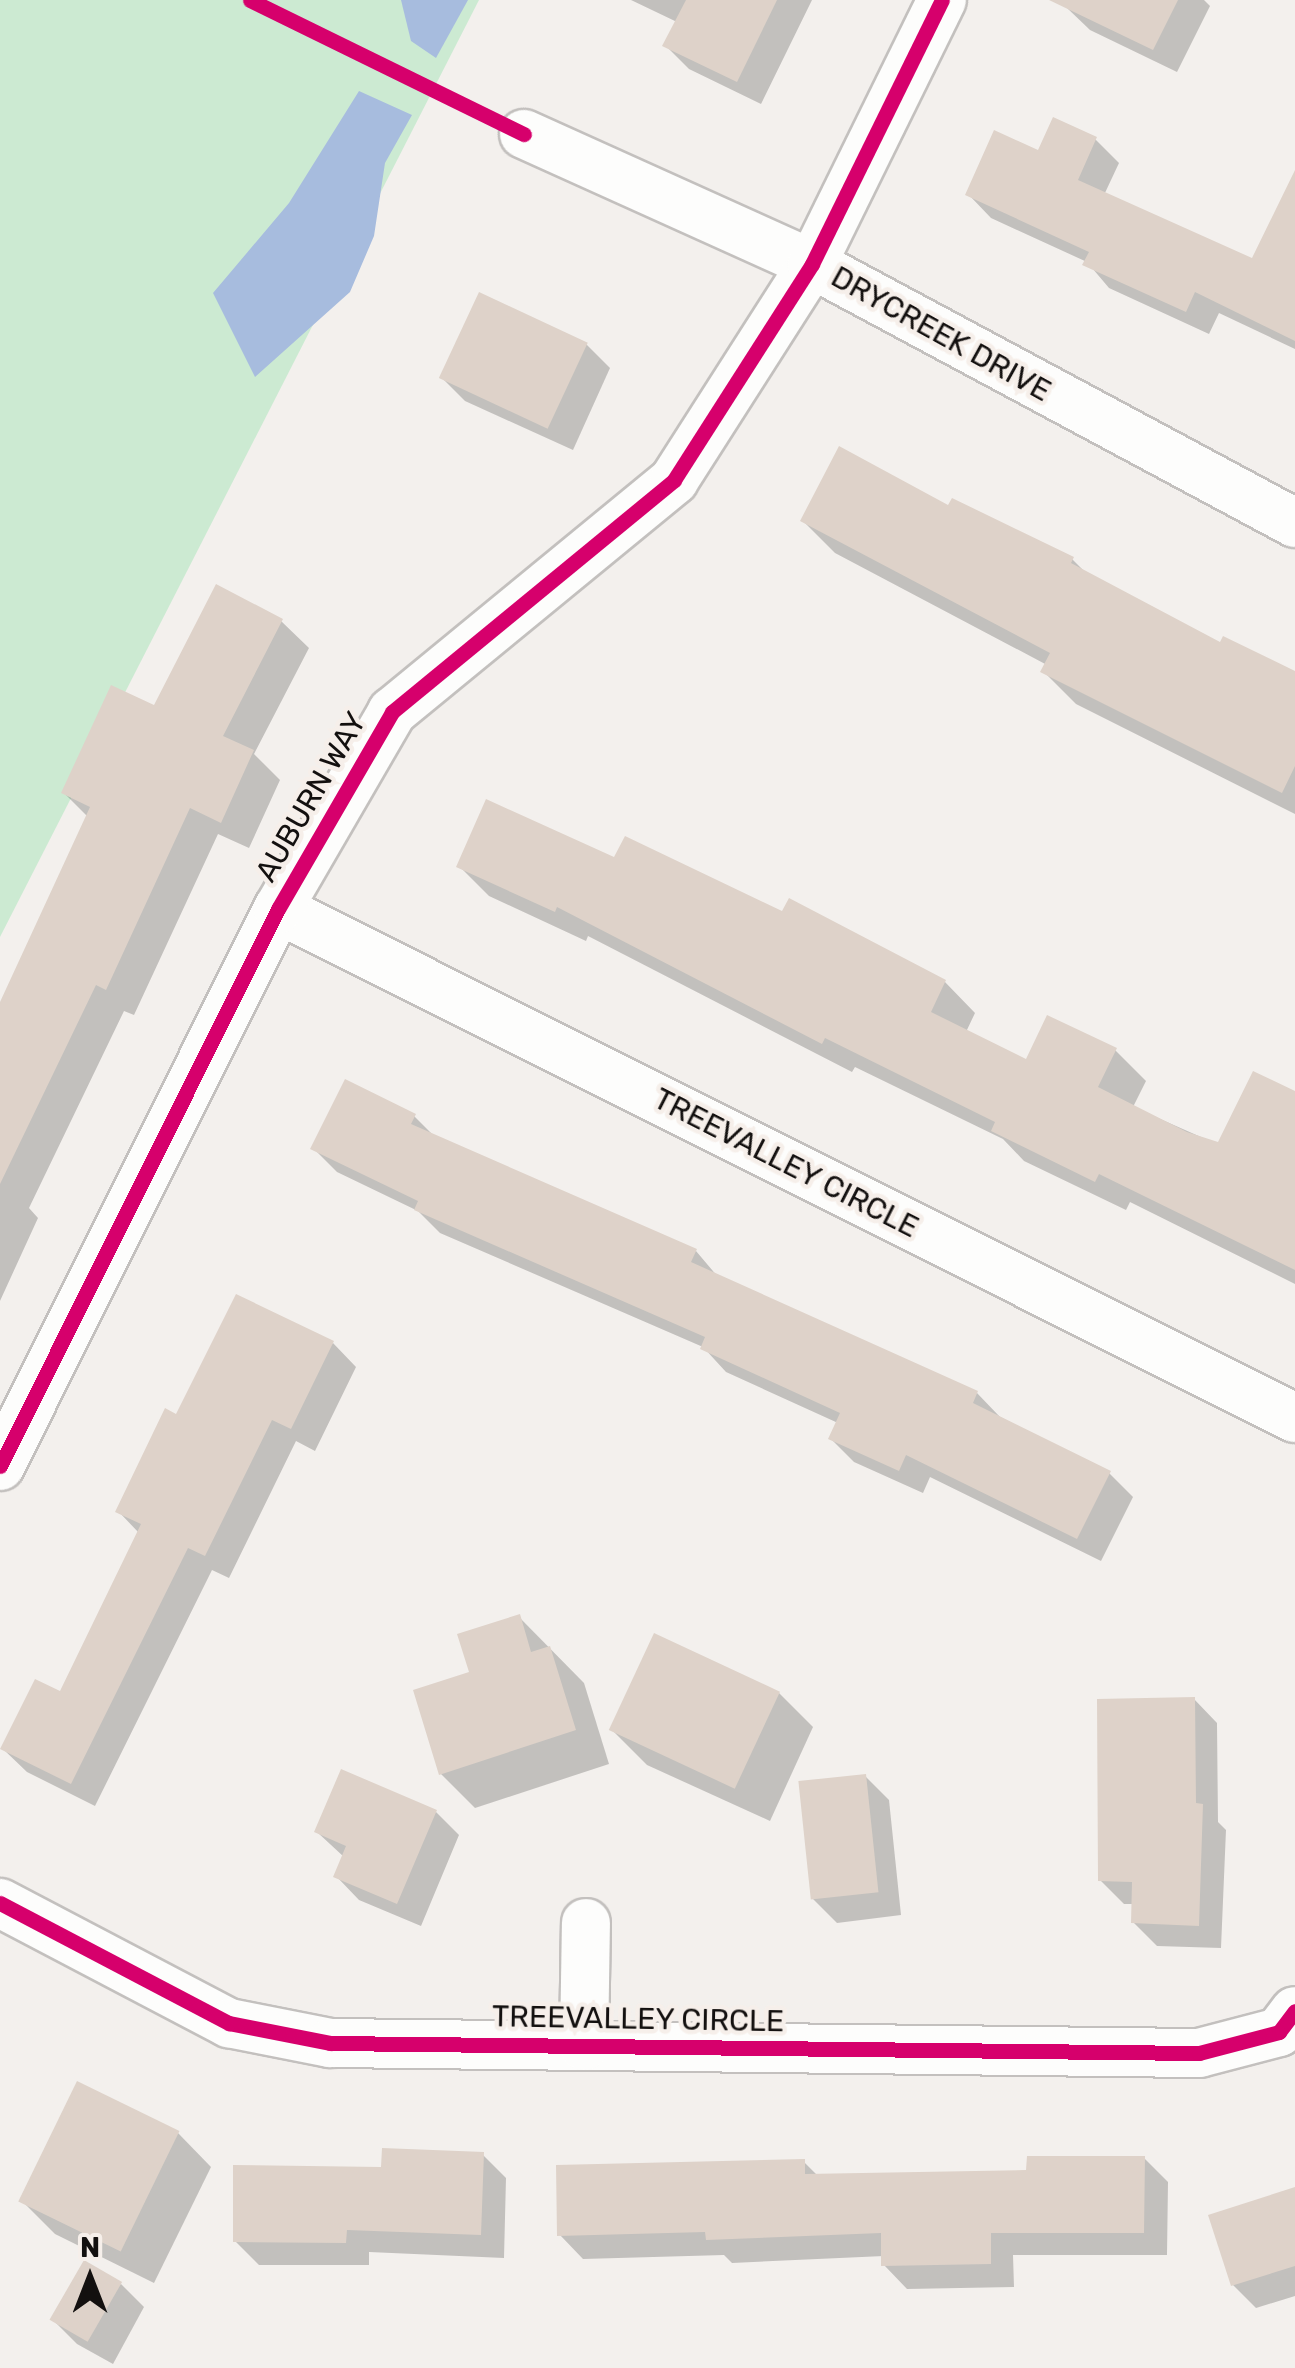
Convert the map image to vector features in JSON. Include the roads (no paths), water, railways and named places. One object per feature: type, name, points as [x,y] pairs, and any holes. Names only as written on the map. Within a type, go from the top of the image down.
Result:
[{"type":"street","name":"AUBURN WAY","points":[[0,1466],[278,909],[392,712],[674,480],[812,264],[942,0]]},
{"type":"street","name":"DRYCREEK DRIVE","points":[[524,134],[812,264],[1295,522]]},
{"type":"street","name":"TREEVALLEY CIRCLE","points":[[278,909],[1295,1418]]},
{"type":"street","name":"TREEVALLEY CIRCLE","points":[[0,1902],[229,2023],[330,2043],[1198,2052],[1279,2032],[1295,2011]]},
{"type":"street","points":[[584,2046],[586,1924]]},
{"type":"water","points":[[401,0],[468,0],[436,58],[411,41]]},
{"type":"water","points":[[359,91],[412,115],[385,163],[374,236],[350,292],[255,377],[213,293],[289,203]]}]
